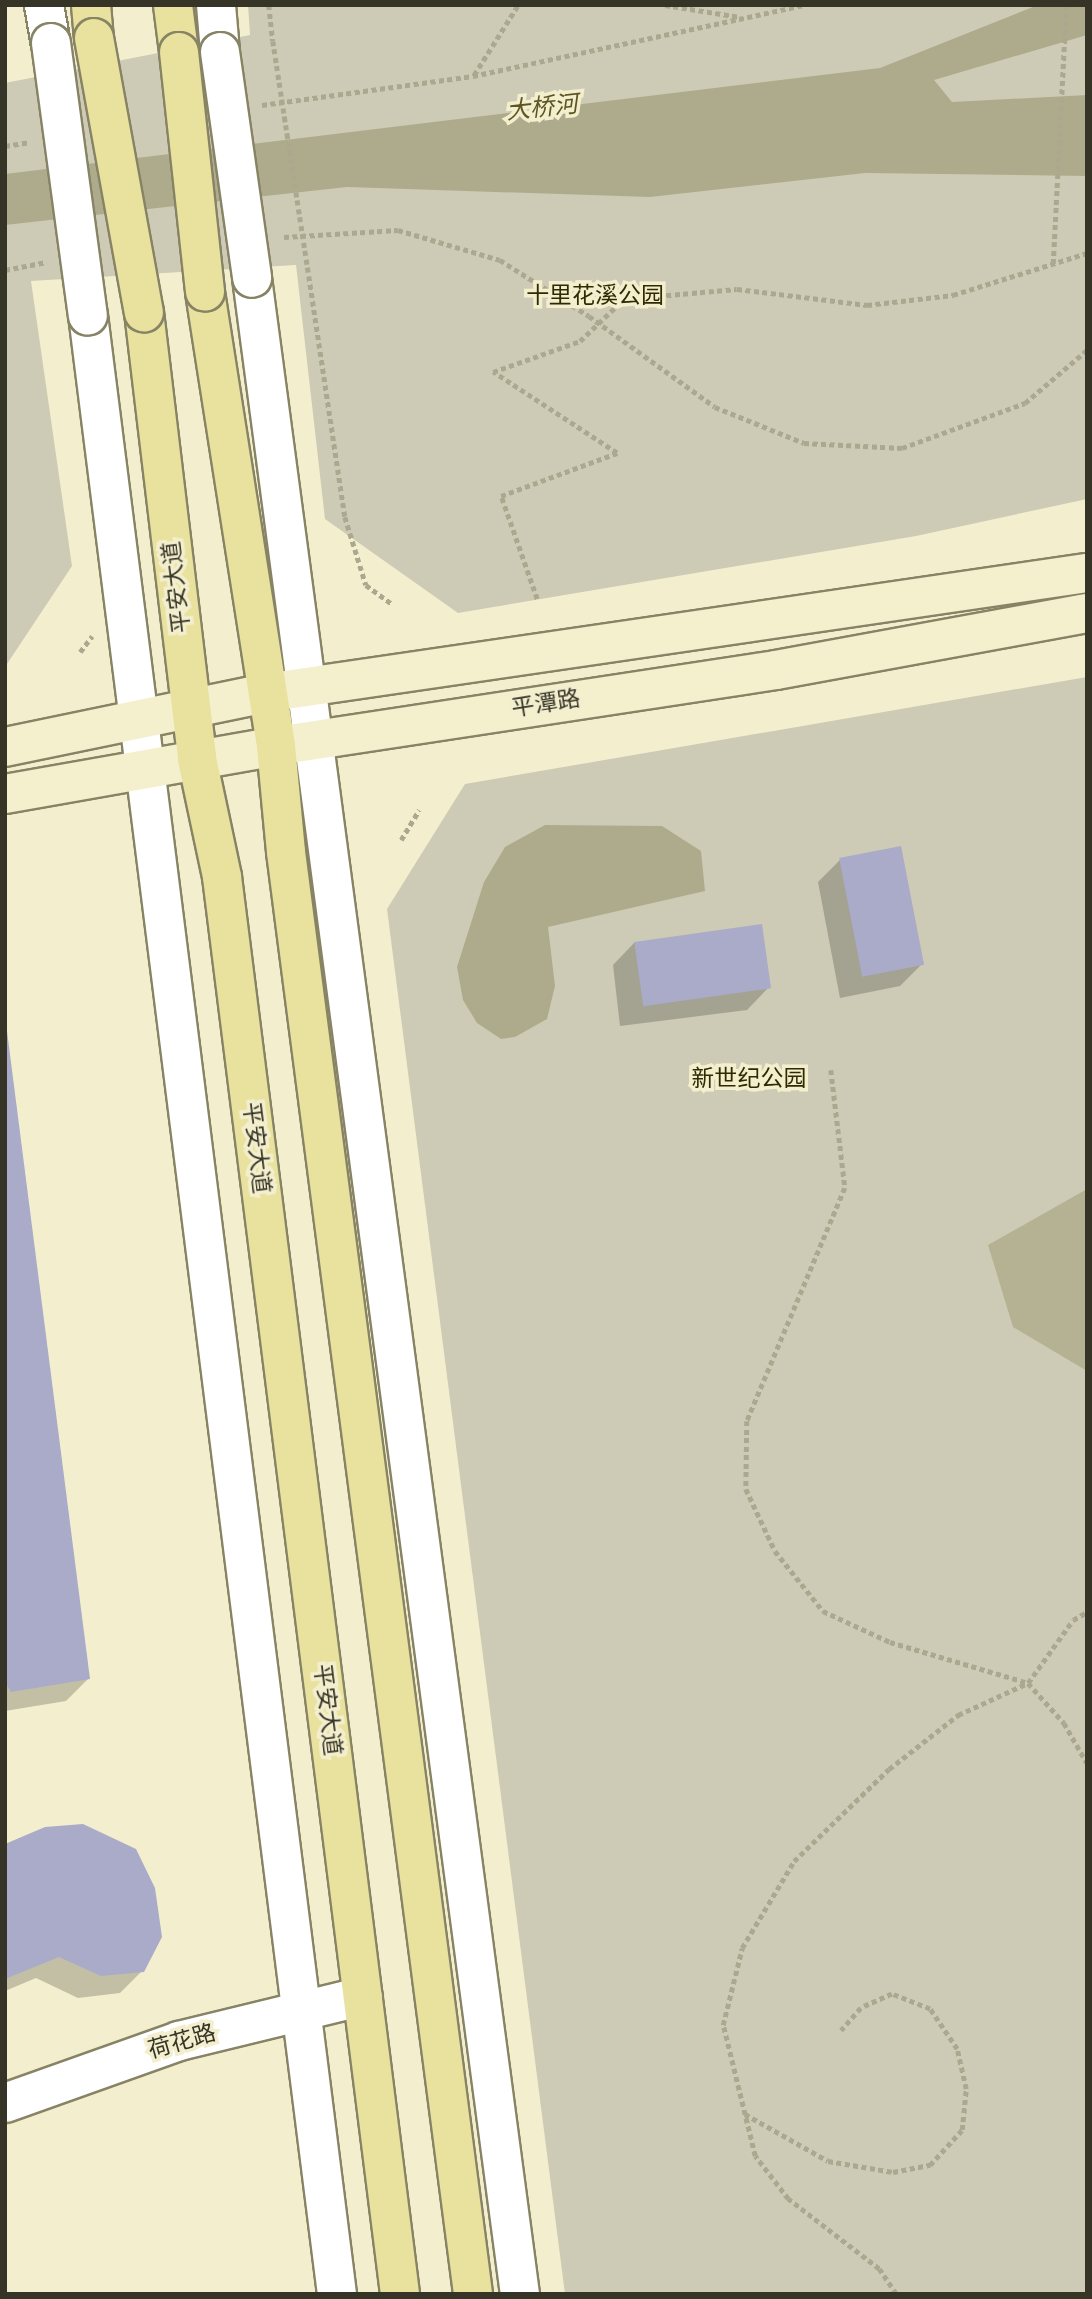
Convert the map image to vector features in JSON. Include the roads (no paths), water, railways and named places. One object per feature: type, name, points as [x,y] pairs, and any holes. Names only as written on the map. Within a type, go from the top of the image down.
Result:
[{"type":"main road","points":[[173,5],[205,292],[244,531],[265,693],[276,746],[288,866],[473,2294]]},
{"type":"main road","name":"平安大道","points":[[88,16],[144,312],[197,759],[222,877],[400,2294]]},
{"type":"main road","points":[[5,747],[190,705],[1087,573]]},
{"type":"main road","name":"平潭路","points":[[5,794],[276,746],[776,670],[1087,612]]},
{"type":"street","points":[[44,5],[88,314],[337,2294]]},
{"type":"street","points":[[178,52],[189,5]]},
{"type":"street","points":[[216,5],[220,52],[520,2294]]},
{"type":"street","name":"荷花路","points":[[5,2103],[178,2041],[363,1996]]},
{"type":"water label","name":"大桥河","points":[[542,108]]},
{"type":"park label","name":"十里花溪公园","points":[[595,296]]},
{"type":"park label","name":"新世纪公园","points":[[749,1079]]}]
